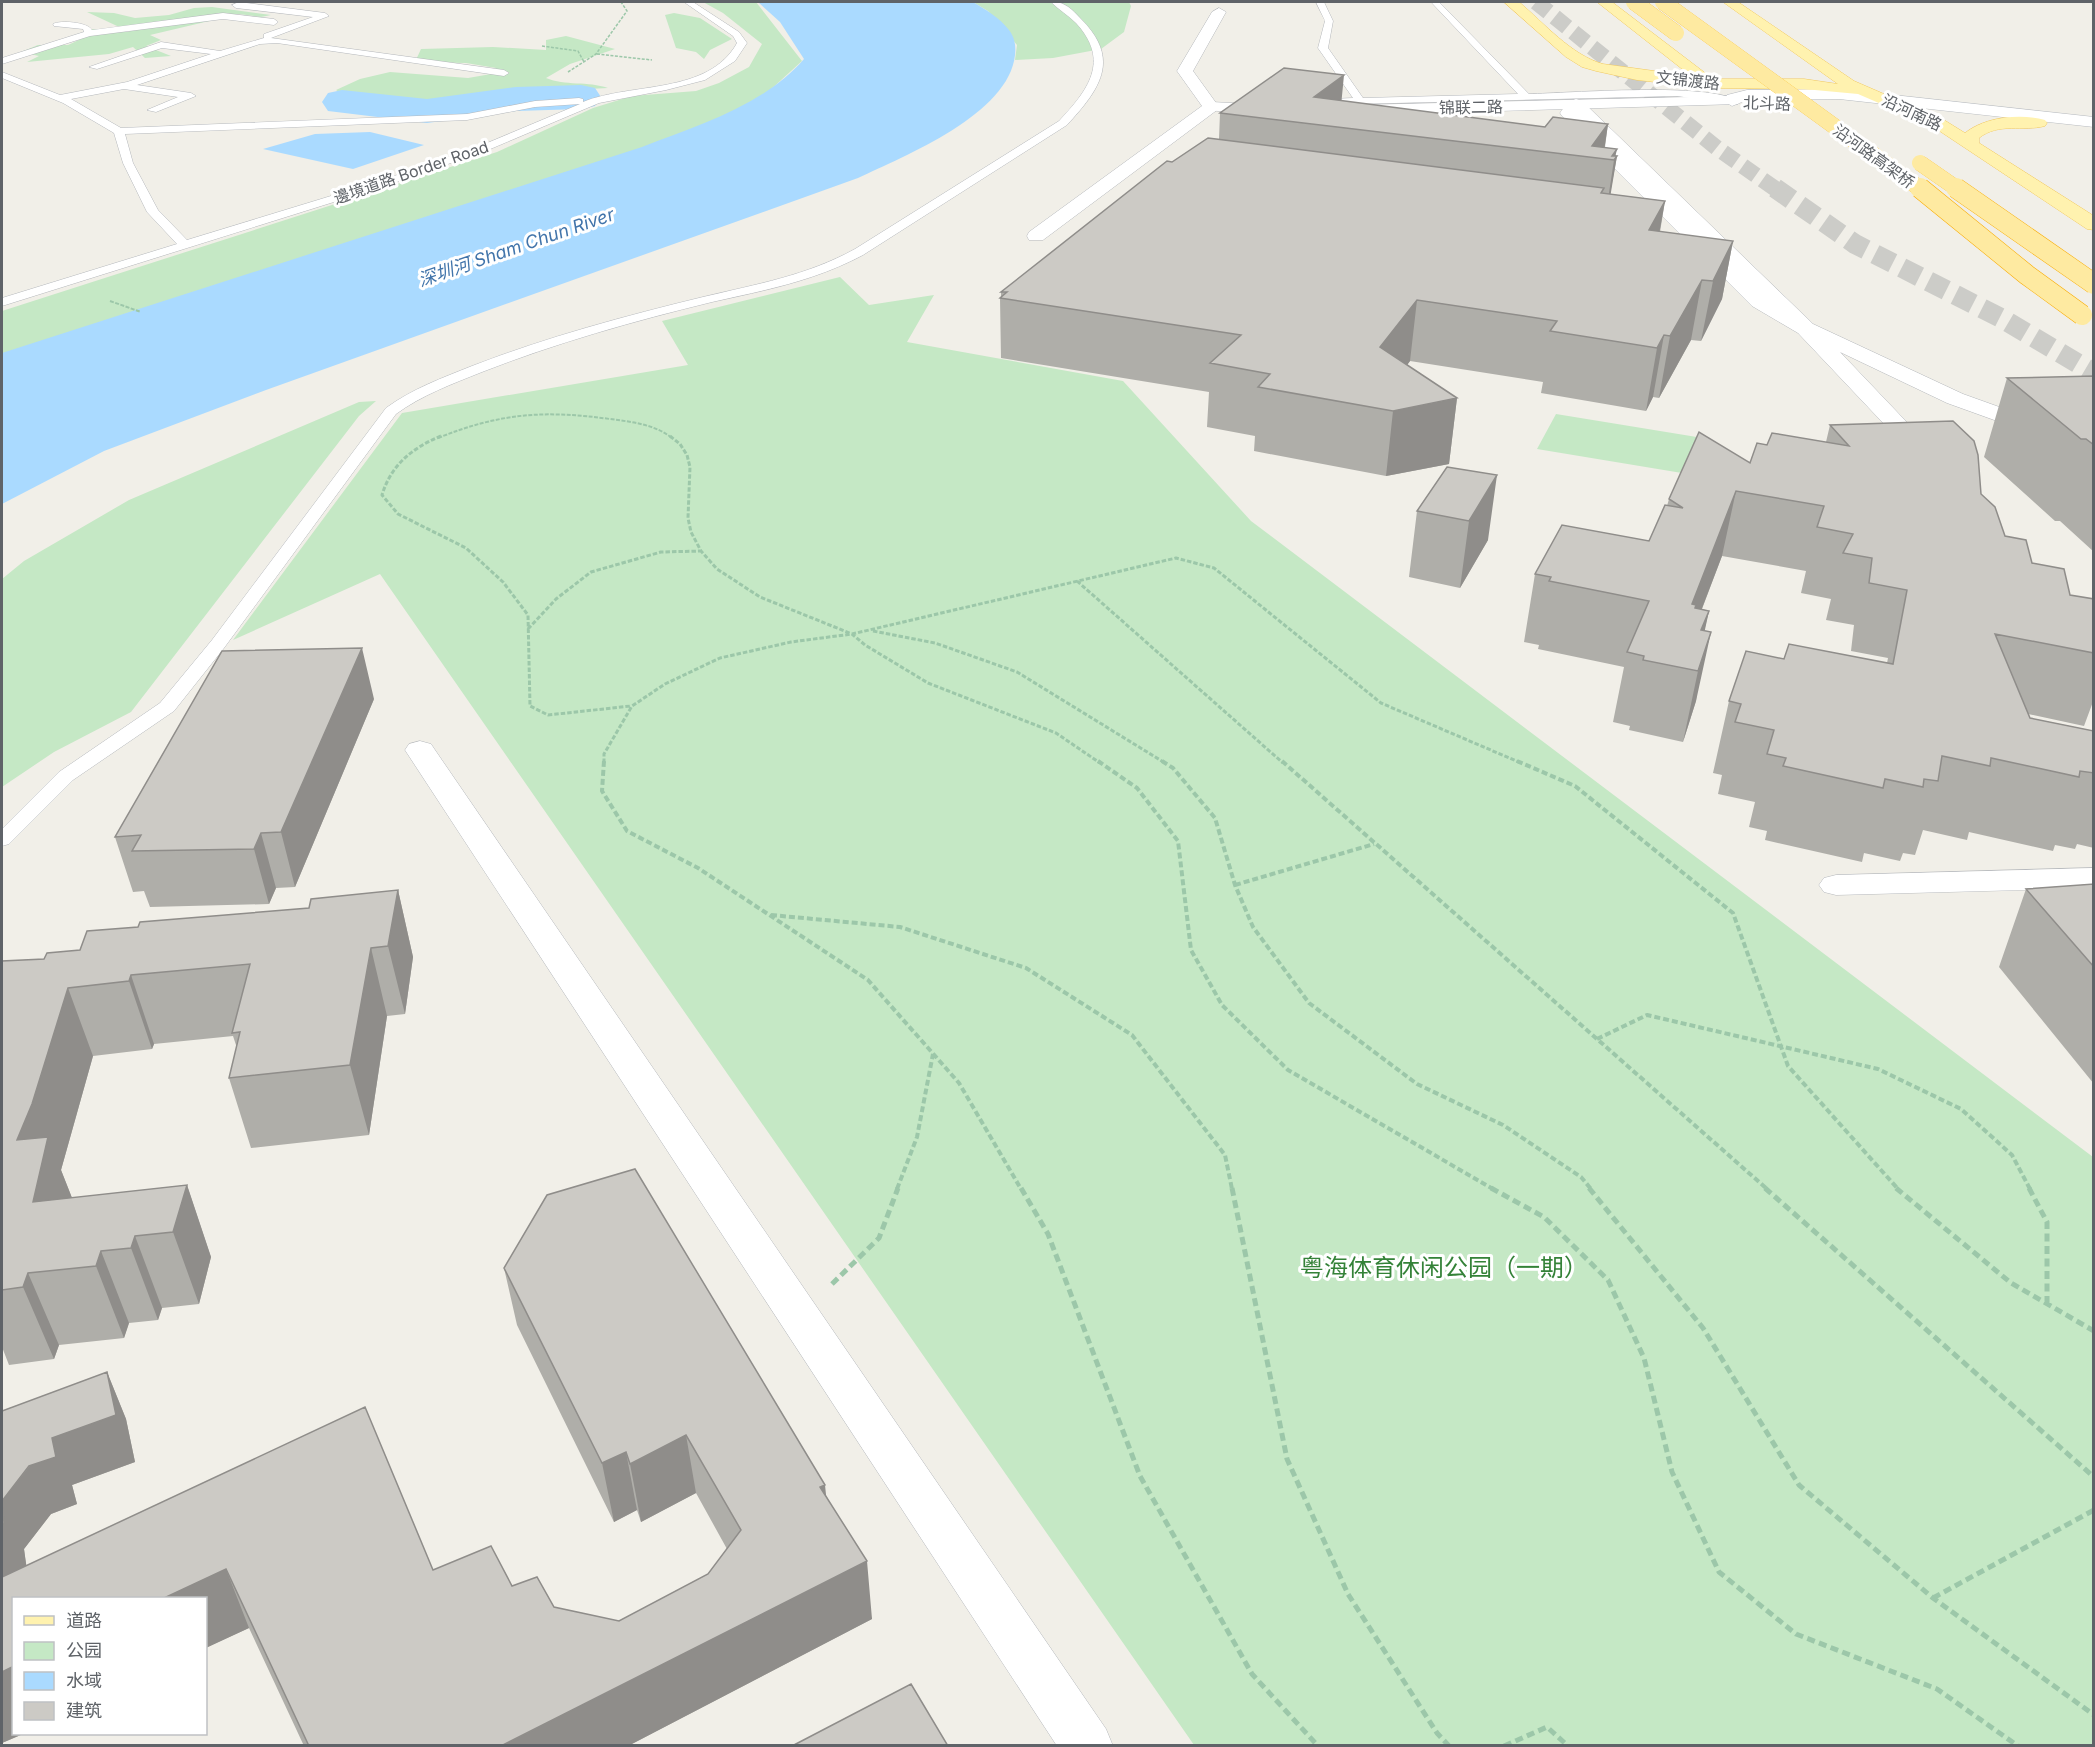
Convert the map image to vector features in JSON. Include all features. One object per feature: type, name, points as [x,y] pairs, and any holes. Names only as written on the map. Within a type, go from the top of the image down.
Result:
[{"type":"highway","points":[[1634,2],[1693,45]]},
{"type":"highway","name":"沿河路高架桥","points":[[1663,2],[1928,194],[2027,275],[2082,315]]},
{"type":"highway","points":[[1697,6],[1723,25]]},
{"type":"highway","points":[[1721,66],[1787,114]]},
{"type":"highway","name":"沿河路高架桥","points":[[1782,66],[1850,113]]},
{"type":"highway","name":"沿河路高架桥","points":[[1908,154],[2094,284]]},
{"type":"highway","points":[[1915,206],[2027,275]]},
{"type":"main road","name":"文锦渡路","points":[[1511,2],[1571,54],[1587,63],[1628,73],[1709,83],[1843,87],[1879,100]]},
{"type":"main road","points":[[1604,2],[1732,101]]},
{"type":"main road","name":"沿河南路","points":[[1730,2],[1849,84],[1879,100]]},
{"type":"main road","name":"沿河南路","points":[[1902,107],[1938,123],[2094,225]]},
{"type":"main road","points":[[1971,144],[1971,137],[1976,132],[1999,124],[2039,123]]},
{"type":"street","points":[[1036,236],[1210,107],[1185,71],[1219,12]]},
{"type":"street","name":"北斗路","points":[[1732,101],[1760,105],[1879,100],[2094,122]]},
{"type":"street","name":"北斗路","points":[[1879,100],[1902,107],[2094,129]]},
{"type":"street","name":"锦联二路","points":[[1210,107],[1300,109],[1381,115],[1576,104],[1732,101]]},
{"type":"street","points":[[1576,104],[1568,113],[1732,255],[1806,328],[1945,475]]},
{"type":"street","points":[[1592,135],[1708,253],[1759,302],[1779,316],[1968,404],[2094,449]]},
{"type":"street","points":[[420,750],[1087,1746]]},
{"type":"street","points":[[1836,885],[2094,878]]},
{"type":"lane","points":[[59,98],[121,86],[325,16],[236,5],[247,2]]},
{"type":"lane","name":"邊境道路 Border Road","points":[[2,302],[384,183],[484,148],[595,101],[691,81],[733,58],[742,43],[736,34],[688,2]]},
{"type":"lane","points":[[2,840],[66,776],[167,707],[218,645],[391,411],[406,400],[575,334],[801,278],[831,267],[859,252],[1063,123],[1086,99],[1097,77],[1099,57],[1090,36],[1078,19],[1055,2]]},
{"type":"lane","points":[[1320,2],[1329,21],[1323,48],[1360,101]]},
{"type":"lane","points":[[1435,2],[1527,97]]},
{"type":"lane","points":[[57,24],[88,26],[223,16],[274,22]]},
{"type":"lane","points":[[2,61],[88,26]]},
{"type":"lane","points":[[247,43],[278,40],[504,73]]},
{"type":"lane","points":[[94,67],[161,45],[219,53]]},
{"type":"lane","points":[[195,61],[209,63]]},
{"type":"lane","points":[[2,75],[59,98],[119,131],[467,117],[535,104],[595,101]]},
{"type":"lane","points":[[121,86],[191,96],[152,110]]},
{"type":"lane","points":[[1300,109],[1360,101],[1677,93],[1732,101]]},
{"type":"lane","points":[[119,131],[128,163],[153,212],[185,245]]},
{"type":"lane","points":[[1684,250],[1732,255]]},
{"type":"path","points":[[563,75],[596,54],[627,11],[621,2]]},
{"type":"path","points":[[542,46],[578,51],[584,62]]},
{"type":"path","points":[[596,54],[659,60]]},
{"type":"path","points":[[110,301],[141,312]]},
{"type":"path","points":[[632,706],[548,715],[530,706],[528,615],[504,582],[466,548],[398,514],[382,495],[390,472],[413,451],[446,434],[494,420],[540,413],[582,414],[665,432],[685,448],[692,469],[687,501],[692,534],[711,564],[755,596],[852,634],[864,645],[928,683],[1056,733],[1137,788],[1178,841],[1191,950],[1222,1005],[1288,1070],[1421,1149],[1544,1217],[1608,1280],[1644,1358],[1672,1472],[1719,1572],[1796,1634],[1937,1689],[2018,1746]]},
{"type":"path","points":[[528,629],[556,599],[591,572],[661,552],[702,551]]},
{"type":"path","points":[[1318,1746],[1252,1674],[1140,1476],[1048,1234],[959,1083],[868,980],[698,868],[627,831],[602,791],[604,754],[632,706],[665,684],[720,658],[791,642],[852,634],[1176,558],[1214,568],[1381,703],[1575,786],[1733,913],[1788,1066],[1893,1185],[2010,1283],[2094,1331]]},
{"type":"path","points":[[1077,581],[2094,1477]]},
{"type":"path","points":[[869,630],[935,643],[1017,672],[1173,768],[1215,818],[1235,885],[1253,927],[1309,1003],[1417,1084],[1503,1125],[1581,1177],[1703,1328],[1799,1485],[1933,1598],[2094,1715]]},
{"type":"path","points":[[1235,885],[1375,844]]},
{"type":"path","points":[[770,915],[900,927],[1026,968],[1132,1035],[1225,1155],[1287,1459],[1348,1594],[1437,1733],[1449,1746]]},
{"type":"path","points":[[1597,1039],[1647,1015],[1878,1069],[1961,1109],[2012,1155],[2047,1222],[2047,1305]]},
{"type":"path","points":[[799,1317],[879,1238],[917,1137],[933,1054]]},
{"type":"path","points":[[1933,1598],[2094,1510]]},
{"type":"path","points":[[1504,1746],[1547,1727],[1568,1746]]},
{"type":"green space","points":[[703,2],[756,2],[802,61],[755,104],[664,142],[2,361],[2,311],[497,152],[593,108],[632,96],[696,91],[719,83],[749,67],[762,44],[723,13]]},
{"type":"green space","points":[[973,2],[1129,2],[1131,6],[1124,32],[1101,49],[1053,58],[1015,60],[1017,45],[988,11]]},
{"type":"green space","points":[[212,7],[271,15],[261,17],[239,14],[150,35],[161,40],[146,46],[171,56],[145,58],[133,47],[109,54],[27,62],[39,56],[21,52],[38,45],[68,45],[81,39],[69,37],[93,29],[130,32],[87,12],[114,13],[135,18],[169,15],[194,8]]},
{"type":"green space","points":[[674,13],[700,18],[732,39],[710,50],[704,59],[696,52],[676,48],[665,15]]},
{"type":"green space","points":[[566,36],[615,49],[570,64],[546,78],[608,88],[548,91],[516,103],[470,112],[345,96],[336,90],[360,79],[390,72],[468,78],[491,74],[496,68],[466,63],[415,62],[421,49],[493,47],[546,50],[546,40]]},
{"type":"green space","name":"粤海体育休闲公园（一期）","points":[[840,277],[869,305],[934,295],[907,342],[1123,381],[1251,521],[2093,1157],[2093,1745],[1194,1745],[380,574],[233,640],[402,413],[688,365],[662,321]]},
{"type":"green space","points":[[376,401],[359,416],[131,712],[54,752],[2,787],[2,579],[24,561],[129,500],[359,402]]},
{"type":"green space","points":[[1556,414],[1709,439],[1694,475],[1537,449]]},
{"type":"water","name":"深圳河 Sham Chun River","points":[[758,2],[973,2],[997,18],[1009,30],[1015,42],[1015,55],[1008,76],[995,96],[975,114],[927,145],[858,178],[266,390],[104,451],[2,504],[2,353],[642,147],[729,112],[769,89],[804,59],[780,22]]},
{"type":"water","points":[[370,132],[424,145],[353,169],[263,149],[315,134]]},
{"type":"building","points":[[1284,68],[1344,75],[1314,97],[1545,127],[1553,117],[1608,124],[1592,146],[1617,149],[1612,156],[1617,156],[1614,160],[1220,113]]},
{"type":"building","points":[[1208,138],[1604,188],[1601,193],[1665,201],[1649,230],[1733,241],[1713,281],[1702,280],[1670,336],[1664,335],[1657,348],[1550,331],[1557,321],[1417,300],[1380,347],[1457,398],[1393,411],[1258,387],[1270,374],[1210,363],[1241,335],[1000,298],[1007,292],[1001,292],[1167,161],[1172,162]]},
{"type":"building","points":[[2094,376],[2094,445],[2086,439],[2081,439],[2007,378]]},
{"type":"building","points":[[1953,421],[1974,441],[1978,455],[1981,494],[1995,507],[2005,536],[2026,540],[2032,563],[2064,569],[2070,595],[2094,599],[2094,653],[1995,634],[2030,718],[2094,731],[2094,773],[2080,771],[2079,777],[1991,758],[1990,766],[1942,756],[1938,781],[1924,779],[1923,787],[1885,779],[1883,788],[1783,766],[1786,758],[1767,754],[1774,730],[1735,722],[1741,704],[1729,701],[1746,651],[1784,659],[1789,644],[1893,664],[1907,590],[1869,583],[1872,558],[1843,553],[1853,534],[1817,527],[1824,506],[1736,491],[1692,604],[1696,605],[1695,608],[1709,611],[1701,630],[1711,632],[1698,671],[1643,660],[1644,656],[1627,652],[1649,601],[1549,581],[1551,577],[1535,574],[1562,525],[1649,541],[1665,505],[1683,508],[1669,499],[1699,432],[1750,463],[1757,443],[1767,445],[1772,433],[1849,446],[1830,425]]},
{"type":"building","points":[[1447,467],[1497,475],[1469,521],[1417,511]]},
{"type":"building","points":[[362,648],[281,832],[261,833],[254,849],[132,851],[141,835],[115,837],[222,651]]},
{"type":"building","points":[[2094,884],[2094,967],[2026,889]]},
{"type":"building","points":[[398,890],[388,946],[371,948],[350,1065],[229,1078],[240,1032],[232,1033],[250,964],[131,975],[129,981],[68,988],[32,1104],[17,1140],[48,1137],[33,1202],[187,1185],[173,1232],[135,1236],[131,1248],[101,1251],[96,1266],[28,1273],[23,1287],[2,1290],[2,961],[44,959],[47,953],[80,950],[87,931],[138,927],[140,922],[309,908],[311,899]]},
{"type":"building","points":[[635,1169],[825,1485],[820,1487],[867,1561],[501,1746],[309,1746],[226,1569],[166,1597],[12,1597],[12,1667],[2,1672],[2,1577],[365,1407],[433,1570],[491,1546],[512,1586],[537,1577],[554,1607],[619,1621],[708,1574],[741,1530],[686,1435],[630,1464],[626,1452],[602,1463],[504,1268],[547,1195]]},
{"type":"building","points":[[107,1372],[116,1415],[52,1438],[56,1457],[29,1466],[2,1501],[2,1411]]},
{"type":"building","points":[[911,1684],[948,1746],[792,1746]]},
{"type":"waterway","points":[[342,102],[427,111],[516,99],[581,97]]},
{"type":"tunnel","points":[[1536,2],[1717,148],[1777,190]]},
{"type":"tunnel","points":[[1775,188],[1855,244],[2001,318],[2094,373]]}]
